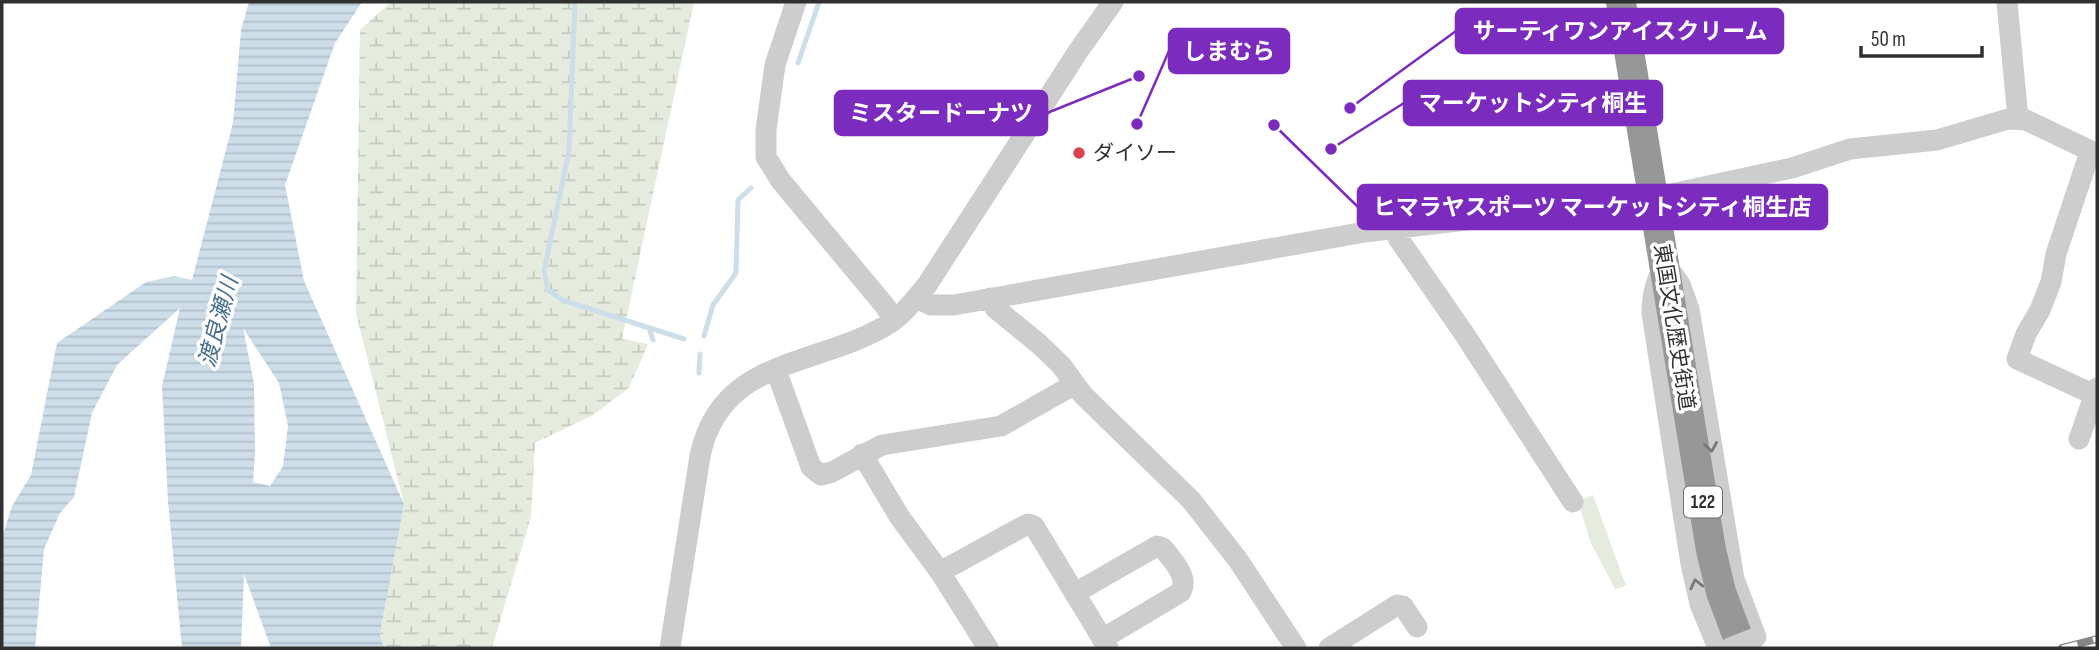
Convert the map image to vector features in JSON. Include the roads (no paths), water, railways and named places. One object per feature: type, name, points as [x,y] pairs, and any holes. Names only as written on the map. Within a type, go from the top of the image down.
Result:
[{"type":"highway","name":"東国文化歴史街道","points":[[1621,2],[1711,550],[1721,592],[1748,644]]},
{"type":"street","points":[[796,2],[775,65],[766,130],[766,157],[781,181],[894,320]]},
{"type":"street","points":[[670,648],[700,456],[706,432],[715,414],[747,383],[856,340],[894,320],[917,298],[1112,2]]},
{"type":"street","points":[[2007,2],[2018,119]]},
{"type":"street","points":[[917,298],[931,305],[942,306],[1394,228],[1654,198],[1792,168],[1850,149],[1937,140],[1999,121],[2018,119],[2026,120],[2093,153],[2056,254],[2051,282],[2017,359],[2086,391],[2097,390],[2079,439]]},
{"type":"street","points":[[1394,228],[1398,238],[1465,335],[1573,502]]},
{"type":"street","points":[[1665,264],[1656,282],[1652,313],[1691,564],[1700,604],[1718,648]]},
{"type":"street","points":[[990,299],[995,308],[1061,365],[1083,395],[1191,500],[1238,560],[1296,648]]},
{"type":"street","points":[[776,370],[814,471],[821,475],[888,444],[1001,426],[1075,384]]},
{"type":"street","points":[[862,454],[899,516],[940,572],[988,648]]},
{"type":"street","points":[[940,572],[1028,524],[1040,532],[1075,593],[1105,643],[1181,592],[1184,585],[1183,578],[1163,548],[1157,546],[1075,593]]},
{"type":"street","points":[[1329,648],[1397,605],[1403,606],[1418,627]]},
{"type":"street","points":[[1730,648],[1748,644]]},
{"type":"water","name":"渡良瀬川","points":[[249,2],[362,2],[335,43],[285,185],[304,281],[404,504],[380,634],[384,648],[271,648],[244,574],[241,648],[182,648],[168,501],[162,386],[180,308],[117,365],[92,413],[74,497],[60,513],[44,549],[35,648],[2,648],[2,538],[12,506],[31,475],[57,343],[146,282],[174,276],[192,280],[233,123],[241,30]],"holes":[[[243,328],[279,383],[288,426],[283,466],[270,486],[253,482],[254,384]]]},
{"type":"waterway","points":[[575,2],[569,151],[544,271],[548,290],[562,300],[684,339]]},
{"type":"waterway","points":[[798,63],[819,2]]},
{"type":"waterway","points":[[704,336],[713,305],[736,273],[738,200],[751,188]]},
{"type":"waterway","points":[[649,328],[653,340]]},
{"type":"waterway","points":[[699,373],[700,354]]},
{"type":"railway","points":[[2062,648],[2097,639]]},
{"type":"place","name":"ミスタードーナツ","points":[[1139,76]]},
{"type":"place","name":"サーティワンアイスクリーム","points":[[1350,108]]},
{"type":"place","name":"しまむら","points":[[1137,124]]},
{"type":"place","name":"ヒマラヤスポーツ マーケットシティ桐生店","points":[[1274,125]]},
{"type":"place","name":"マーケットシティ桐生","points":[[1331,149]]},
{"type":"place","name":"ダイソー","points":[[1079,153]]}]
